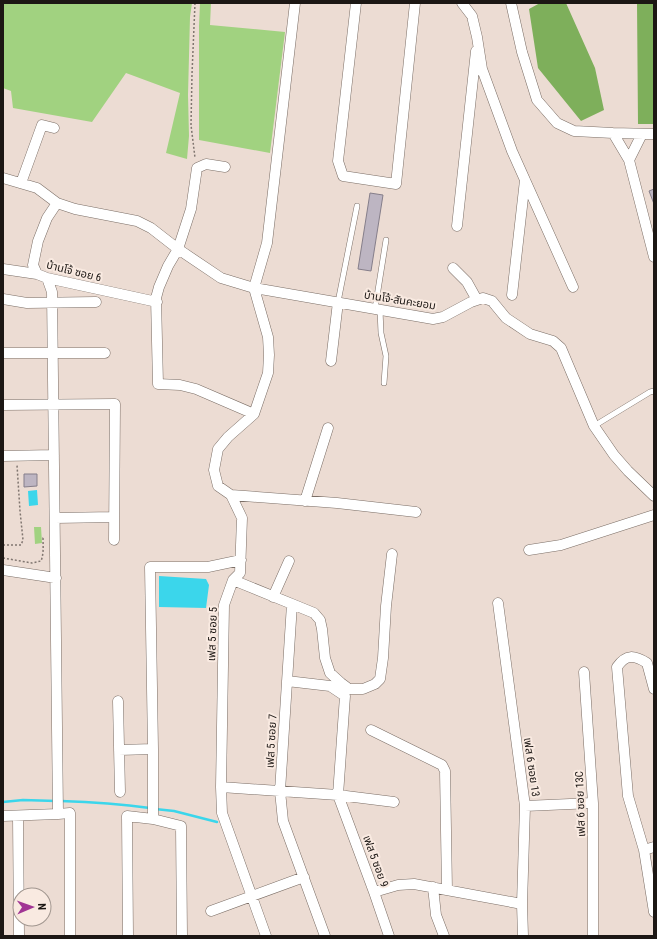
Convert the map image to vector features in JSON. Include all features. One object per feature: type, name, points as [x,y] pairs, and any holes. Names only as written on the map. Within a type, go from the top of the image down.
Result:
[{"type":"street","points":[[254,288],[267,243],[295,3]]},
{"type":"street","points":[[356,3],[338,161],[344,176],[396,184],[415,3]]},
{"type":"street","points":[[462,3],[472,16],[482,70],[512,151],[573,287]]},
{"type":"street","points":[[511,3],[522,52],[537,100],[557,123],[574,131],[654,134]]},
{"type":"street","points":[[457,226],[477,38]]},
{"type":"street","points":[[21,184],[42,125],[54,128]]},
{"type":"street","points":[[612,133],[629,160],[654,257]]},
{"type":"street","points":[[629,160],[642,134]]},
{"type":"street","points":[[225,167],[206,164],[197,168],[191,210],[178,249],[168,266],[159,287],[156,298],[158,384],[180,385],[196,389],[254,414]]},
{"type":"street","name":"บ้านโจ้-สันคะยอม","points":[[3,178],[36,188],[57,203],[75,209],[137,221],[151,228],[178,249],[221,278],[254,288],[433,319],[443,318],[477,300]]},
{"type":"street","points":[[512,295],[525,179]]},
{"type":"street","name":"บ้านโจ้ ซอย 6","points":[[57,203],[48,218],[38,241],[33,265],[42,276],[156,302]]},
{"type":"street","points":[[453,268],[467,282],[477,300],[484,298],[492,301],[506,318],[530,334],[553,341],[561,348],[594,426],[614,455],[654,496]]},
{"type":"street","points":[[3,270],[42,276],[52,292],[58,810]]},
{"type":"street","name":"เฟส 5 ซอย 5","points":[[254,288],[268,337],[268,373],[254,414],[228,437],[218,449],[214,470],[218,486],[231,495],[242,518],[240,573],[233,580],[224,605],[220,787],[222,813],[266,936]]},
{"type":"street","points":[[3,299],[27,303],[96,302]]},
{"type":"street","points":[[331,361],[338,302]]},
{"type":"street","points":[[3,353],[104,353]]},
{"type":"street","points":[[3,405],[115,404],[114,540]]},
{"type":"street","points":[[305,501],[328,428]]},
{"type":"street","points":[[3,456],[54,455]]},
{"type":"street","points":[[231,495],[337,503],[416,512]]},
{"type":"street","points":[[529,550],[561,545],[654,515]]},
{"type":"street","points":[[55,518],[114,517]]},
{"type":"street","points":[[233,580],[314,613],[320,620],[325,658],[330,673],[349,689],[363,690],[375,684],[380,679],[392,554]]},
{"type":"street","points":[[153,819],[150,567],[208,567],[240,560]]},
{"type":"street","points":[[273,597],[289,561]]},
{"type":"street","points":[[3,570],[56,578]]},
{"type":"street","name":"เฟส 6 ซอย 13","points":[[498,603],[525,806],[522,904],[523,936]]},
{"type":"street","name":"เฟส 5 ซอย 7","points":[[292,604],[280,791],[283,821],[325,936]]},
{"type":"street","points":[[654,688],[647,663],[639,658],[632,657],[623,659],[617,667],[628,796],[644,850],[654,912]]},
{"type":"street","name":"เฟส 6 ซอย 13C","points":[[584,672],[593,803],[593,936]]},
{"type":"street","points":[[287,681],[330,686],[345,696],[338,795]]},
{"type":"street","points":[[118,701],[120,792]]},
{"type":"street","points":[[371,730],[442,765],[445,771],[447,890]]},
{"type":"street","points":[[119,750],[153,749]]},
{"type":"street","points":[[220,787],[338,795],[394,802]]},
{"type":"street","name":"เฟส 5 ซอย 9","points":[[338,795],[389,936]]},
{"type":"street","points":[[525,806],[593,803]]},
{"type":"street","points":[[3,816],[18,816],[58,810],[70,813],[70,936]]},
{"type":"street","points":[[18,816],[19,936]]},
{"type":"street","points":[[128,936],[127,816],[153,819],[180,826],[182,936]]},
{"type":"street","points":[[644,850],[654,847]]},
{"type":"street","points":[[211,912],[304,877]]},
{"type":"street","points":[[374,892],[398,885],[414,884],[522,904]]},
{"type":"street","points":[[433,887],[436,915],[444,936]]},
{"type":"lane","points":[[338,302],[357,206]]},
{"type":"lane","points":[[384,383],[386,356],[380,333],[377,309],[386,240]]},
{"type":"lane","points":[[594,426],[654,391]]},
{"type":"path","points":[[195,3],[191,125],[197,168]]},
{"type":"path","points":[[3,546],[21,545],[22,540],[16,455]]},
{"type":"path","points":[[3,558],[32,563],[41,561],[43,538],[55,537]]},
{"type":"green space","points":[[3,3],[192,3],[190,17],[188,95],[189,136],[187,159],[166,153],[180,93],[126,73],[92,122],[13,108],[11,91],[3,88]]},
{"type":"green space","points":[[200,3],[211,3],[210,25],[285,32],[270,153],[199,140]]},
{"type":"green space","points":[[540,3],[566,3],[595,68],[604,110],[581,121],[538,68],[529,9]]},
{"type":"green space","points":[[637,3],[654,3],[654,124],[638,124]]},
{"type":"green space","points":[[34,527],[41,527],[42,543],[35,544]]},
{"type":"water","points":[[37,490],[38,505],[29,506],[28,491]]},
{"type":"water","points":[[159,576],[206,579],[209,585],[206,608],[159,607]]},
{"type":"building","points":[[654,189],[654,204],[649,191]]},
{"type":"building","points":[[370,193],[383,195],[371,271],[358,269]]},
{"type":"building","points":[[24,474],[37,474],[37,486],[24,487]]},
{"type":"waterway","points":[[3,802],[23,800],[56,801]]},
{"type":"waterway","points":[[61,801],[106,803],[150,808]]},
{"type":"waterway","points":[[155,809],[174,811],[217,822]]}]
